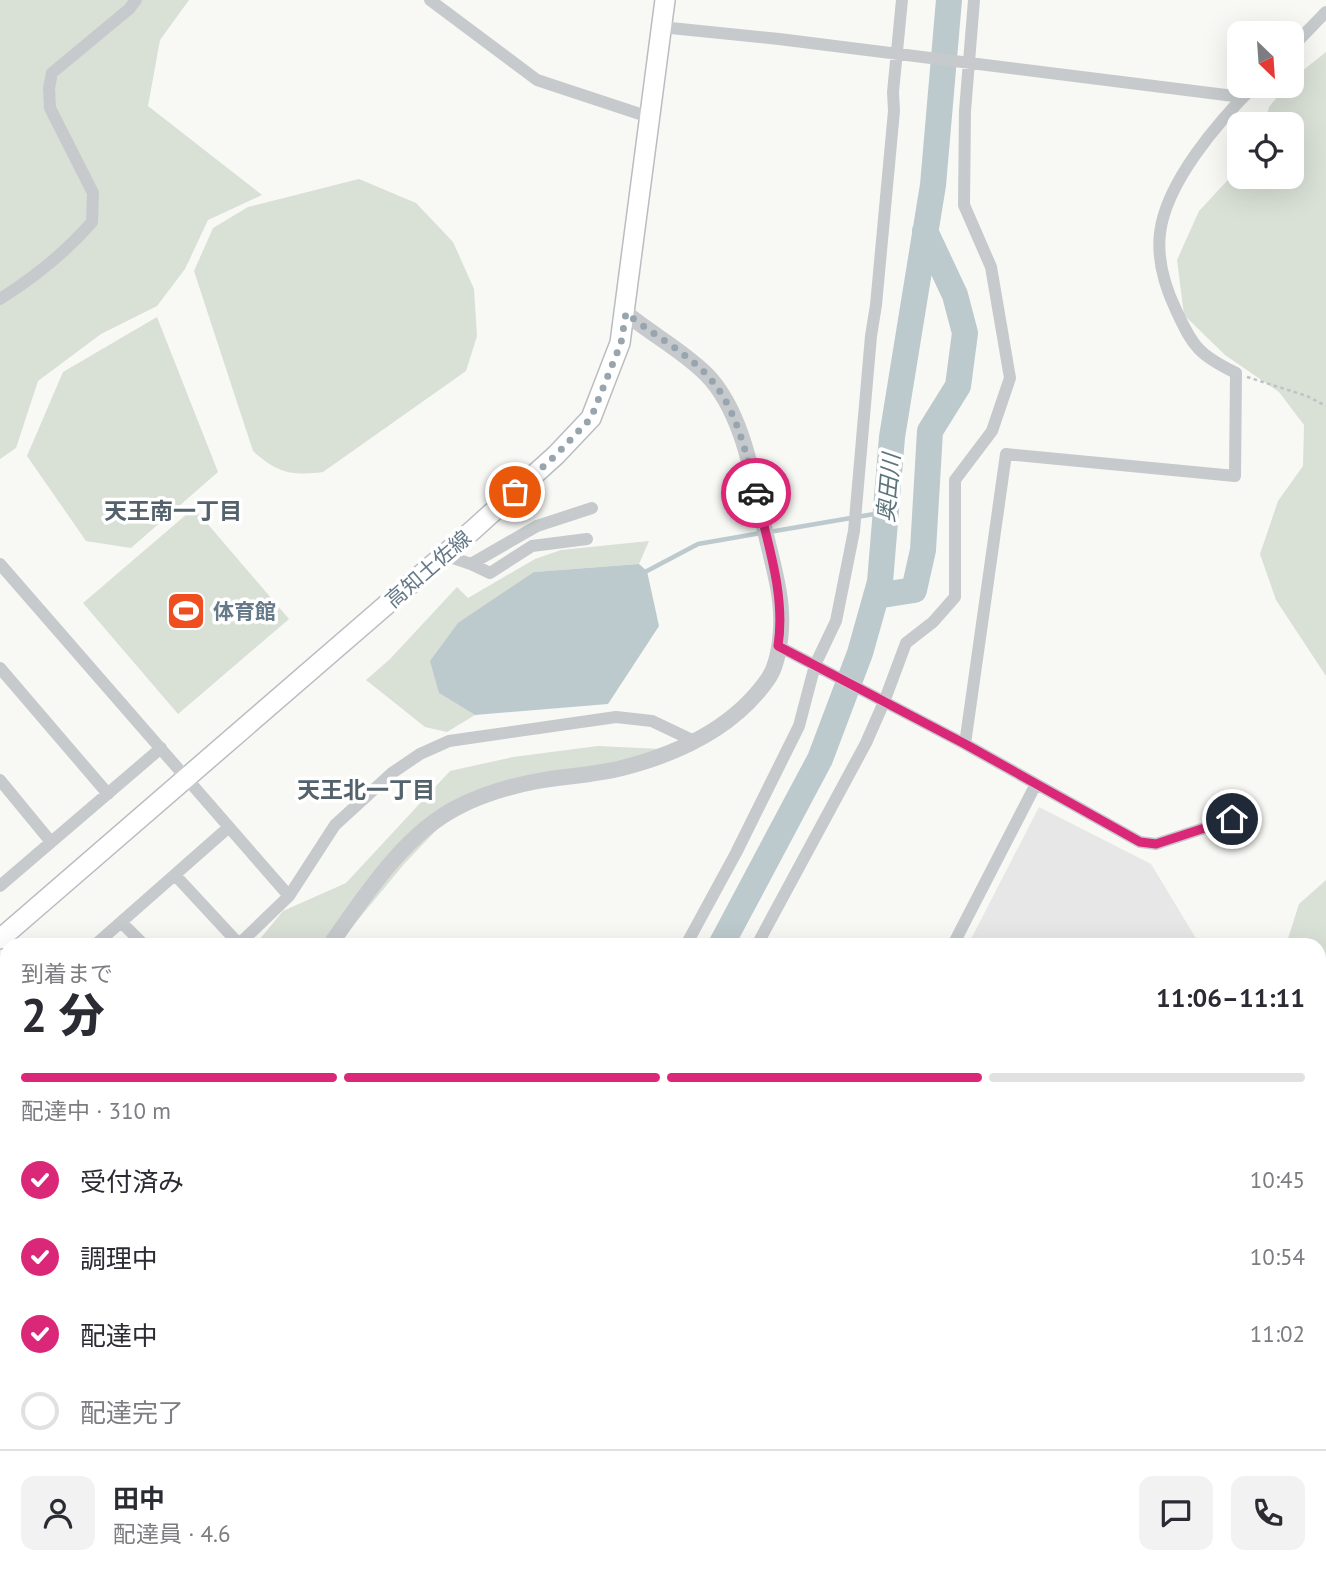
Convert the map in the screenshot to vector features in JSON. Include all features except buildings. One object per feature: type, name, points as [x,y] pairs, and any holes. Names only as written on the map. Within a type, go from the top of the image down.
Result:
[{"type":"main road","name":"高知土佐線","points":[[1,938],[444,555],[556,455],[591,418],[621,343],[665,0]]},
{"type":"street","points":[[0,299],[30,281],[75,242],[92,222],[93,193],[50,108],[49,88],[52,73],[129,9],[136,0]]},
{"type":"street","points":[[430,0],[537,80],[649,117]]},
{"type":"street","points":[[690,938],[736,853],[799,726],[816,665],[836,621],[854,531],[902,0]]},
{"type":"street","points":[[761,938],[866,743],[906,643],[933,622],[955,597],[954,480],[992,431],[1010,378],[991,267],[964,205],[967,64],[974,0]]},
{"type":"street","points":[[1304,35],[1326,12]]},
{"type":"street","points":[[661,27],[1227,95]]},
{"type":"street","points":[[965,744],[1006,454],[1235,476],[1236,373],[1211,361],[1191,342],[1166,291],[1160,232],[1172,191],[1192,159],[1241,98]]},
{"type":"street","points":[[335,938],[373,885],[411,842],[436,820],[457,807],[494,792],[536,781],[620,768],[663,755],[694,741],[719,729],[760,689],[775,663],[781,628],[778,588],[748,460],[729,406],[705,373],[626,313]]},
{"type":"street","points":[[471,564],[537,526],[592,508]]},
{"type":"street","points":[[444,555],[490,573],[532,546],[587,539]]},
{"type":"street","points":[[3,574],[187,777],[289,896]]},
{"type":"street","points":[[778,646],[965,744],[1140,842],[1156,844],[1232,819]]},
{"type":"street","points":[[0,668],[108,794]]},
{"type":"street","points":[[245,938],[289,896],[335,825],[393,773],[419,754],[449,741],[616,717],[652,721],[694,741]]},
{"type":"street","points":[[0,886],[161,748]]},
{"type":"street","points":[[0,780],[51,842]]},
{"type":"street","points":[[957,938],[1036,784]]},
{"type":"street","points":[[104,938],[229,827]]},
{"type":"street","points":[[176,875],[234,938]]},
{"type":"street","points":[[122,923],[137,938]]},
{"type":"path","points":[[1236,373],[1307,396],[1326,406]]},
{"type":"shaded area","points":[[0,0],[189,0],[160,40],[148,106],[262,195],[208,220],[185,269],[157,306],[101,334],[38,381],[16,448],[0,459]]},
{"type":"shaded area","points":[[1326,52],[1326,676],[1276,600],[1260,554],[1278,501],[1303,466],[1304,425],[1279,392],[1225,355],[1184,315],[1177,260],[1199,211],[1227,181],[1227,189],[1304,189],[1304,112],[1268,112],[1276,98],[1304,98],[1304,69]]},
{"type":"shaded area","points":[[359,179],[416,203],[453,242],[474,289],[477,336],[466,371],[323,472],[293,473],[270,464],[253,451],[194,271],[213,228],[248,207]]},
{"type":"shaded area","points":[[157,317],[218,472],[131,548],[86,541],[27,456],[63,372]]},
{"type":"shaded area","name":"体育館","points":[[194,508],[289,619],[178,714],[83,603]]},
{"type":"shaded area","points":[[649,541],[639,564],[534,572],[439,693],[475,715],[447,732],[425,727],[366,680],[390,659],[457,587],[468,598],[535,559],[561,550]]},
{"type":"shaded area","points":[[639,564],[647,571],[659,626],[608,704],[475,715],[439,693],[430,661],[458,623],[534,572]]},
{"type":"shaded area","points":[[598,746],[682,750],[465,800],[405,863],[343,938],[261,938],[283,911],[346,883],[450,771],[513,757]]},
{"type":"shaded area","points":[[1039,807],[1151,864],[1196,938],[972,938]]},
{"type":"shaded area","points":[[1326,880],[1326,938],[1288,938],[1299,904]]},
{"type":"waterway","name":"奥田川","points":[[725,938],[820,759],[860,653],[880,582],[892,437],[933,185],[949,0]]},
{"type":"waterway","points":[[876,596],[914,590],[923,550],[930,431],[958,386],[965,333],[955,295],[925,231]]},
{"type":"waterway","points":[[769,532],[886,512]]},
{"type":"waterway","points":[[647,571],[698,544],[761,533]]},
{"type":"way so far","points":[[515,492],[591,418],[621,343],[626,313],[705,373],[717,387],[729,406],[748,460],[756,493]]},
{"type":"place","name":"体育館","points":[[186,611]]},
{"type":"district","name":"天王南一丁目","points":[[173,510]]},
{"type":"district","name":"天王北一丁目","points":[[366,789]]},
{"type":"route","points":[[756,493],[778,588],[781,628],[778,646],[965,744],[1140,842],[1156,844],[1232,819]]}]
